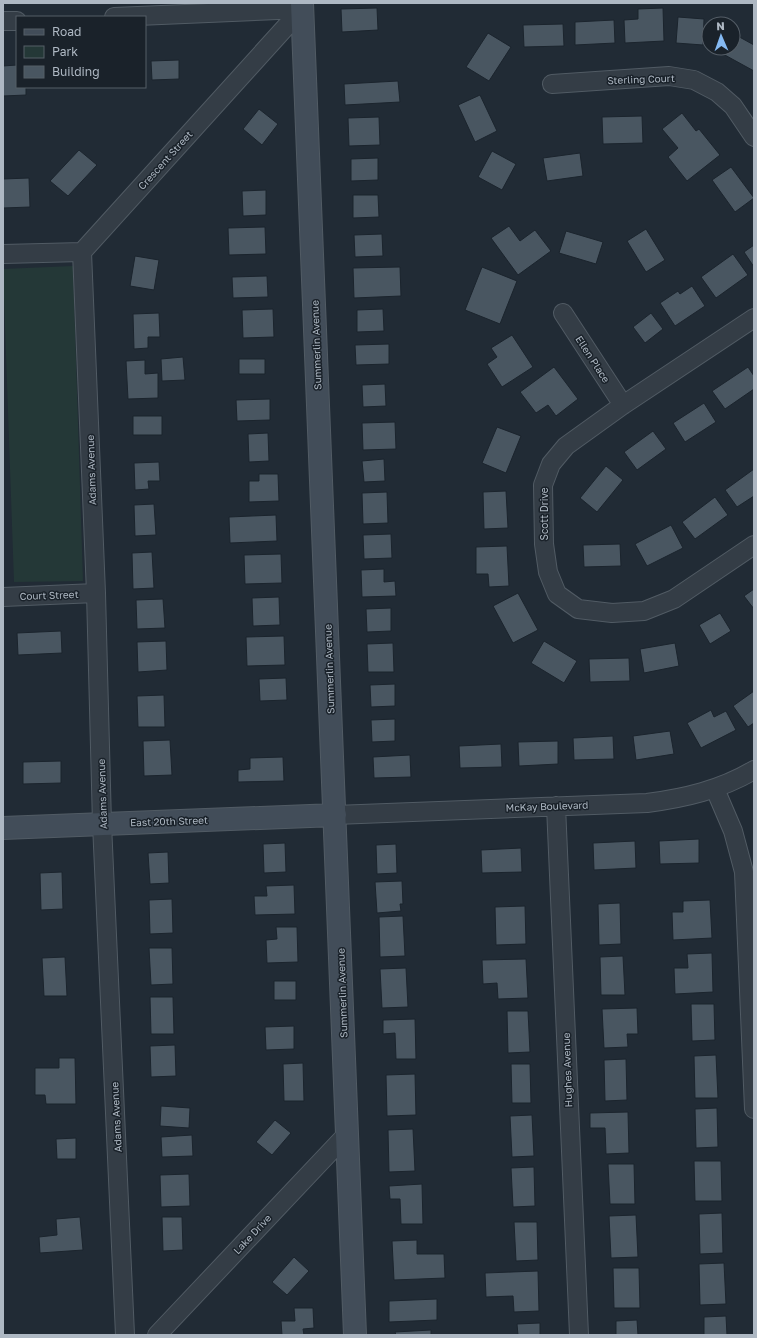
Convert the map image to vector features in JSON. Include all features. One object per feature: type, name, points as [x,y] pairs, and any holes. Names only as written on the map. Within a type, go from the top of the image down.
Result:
[{"type":"street","points":[[131,16],[302,6]]},
{"type":"street","name":"Crescent Street","points":[[82,252],[302,6]]},
{"type":"street","name":"Summerlin Avenue","points":[[302,6],[355,1335]]},
{"type":"street","points":[[3,21],[16,21]]},
{"type":"street","name":"Sterling Court","points":[[552,84],[669,76],[694,80],[717,92],[733,106],[754,137]]},
{"type":"street","points":[[3,254],[82,252]]},
{"type":"street","name":"Adams Avenue","points":[[82,252],[96,593],[102,824],[126,1335]]},
{"type":"street","name":"Ellen Place","points":[[563,313],[623,405]]},
{"type":"street","name":"Scott Drive","points":[[754,318],[623,405],[566,446],[551,464],[543,485],[544,544],[548,572],[558,594],[578,609],[612,613],[644,611],[674,599],[754,545]]},
{"type":"street","name":"Court Street","points":[[3,597],[96,593]]},
{"type":"street","name":"McKay Boulevard","points":[[334,814],[647,803],[681,798],[715,789],[754,770]]},
{"type":"street","points":[[715,789],[733,831],[744,872],[754,1110]]},
{"type":"street","name":"Hughes Avenue","points":[[556,806],[578,1335]]},
{"type":"street","name":"East 20th Street","points":[[3,828],[334,814]]},
{"type":"street","name":"Lake Drive","points":[[158,1335],[347,1134]]},
{"type":"green space","points":[[73,266],[83,581],[14,582],[3,269]]},
{"type":"building","points":[[377,8],[378,30],[342,32],[341,9]]},
{"type":"building","points":[[663,8],[664,41],[625,43],[624,20],[638,19],[638,9]]},
{"type":"building","points":[[678,17],[701,19],[701,45],[676,43]]},
{"type":"building","points":[[614,20],[615,43],[575,45],[575,22]]},
{"type":"building","points":[[563,24],[564,46],[524,47],[523,25]]},
{"type":"building","points":[[488,33],[511,47],[489,81],[466,67]]},
{"type":"building","points":[[741,38],[754,45],[754,71],[727,56],[741,56]]},
{"type":"building","points":[[179,60],[179,79],[152,80],[151,61]]},
{"type":"building","points":[[16,65],[16,88],[26,88],[26,95],[3,96],[3,66]]},
{"type":"building","points":[[398,81],[400,102],[345,105],[344,84]]},
{"type":"building","points":[[480,95],[497,131],[475,142],[458,105]]},
{"type":"building","points":[[259,109],[278,124],[262,145],[243,129]]},
{"type":"building","points":[[682,113],[696,131],[699,129],[720,155],[687,181],[668,157],[678,148],[662,129]]},
{"type":"building","points":[[642,116],[643,143],[603,144],[602,117]]},
{"type":"building","points":[[379,117],[380,145],[349,146],[348,118]]},
{"type":"building","points":[[79,150],[97,165],[68,196],[50,181]]},
{"type":"building","points":[[492,151],[516,164],[502,190],[478,177]]},
{"type":"building","points":[[580,153],[583,176],[547,181],[543,158]]},
{"type":"building","points":[[378,158],[378,180],[351,181],[351,159]]},
{"type":"building","points":[[731,167],[754,198],[735,212],[712,180]]},
{"type":"building","points":[[29,178],[30,207],[3,208],[3,179]]},
{"type":"building","points":[[266,190],[266,215],[243,216],[242,191]]},
{"type":"building","points":[[353,195],[378,195],[379,217],[353,218]]},
{"type":"building","points":[[509,226],[520,241],[535,230],[551,251],[518,275],[491,238]]},
{"type":"building","points":[[265,227],[266,254],[229,255],[228,228]]},
{"type":"building","points":[[646,229],[665,260],[646,272],[627,241]]},
{"type":"building","points":[[566,231],[603,242],[596,264],[559,253]]},
{"type":"building","points":[[382,234],[383,256],[355,257],[354,235]]},
{"type":"building","points":[[754,245],[754,267],[744,252]]},
{"type":"building","points":[[733,254],[748,275],[716,298],[701,277]]},
{"type":"building","points":[[135,256],[159,260],[154,290],[130,286]]},
{"type":"building","points":[[400,267],[401,296],[354,298],[353,268]]},
{"type":"building","points":[[482,267],[517,281],[500,324],[465,310]]},
{"type":"building","points":[[267,276],[268,297],[233,298],[232,277]]},
{"type":"building","points":[[692,286],[705,306],[675,326],[660,303],[678,291],[680,294]]},
{"type":"building","points":[[273,309],[274,337],[243,338],[242,310]]},
{"type":"building","points":[[383,309],[384,331],[357,332],[357,310]]},
{"type":"building","points":[[159,313],[160,337],[148,337],[148,348],[134,349],[133,314]]},
{"type":"building","points":[[651,313],[663,329],[645,343],[633,327]]},
{"type":"building","points":[[512,335],[533,367],[502,387],[487,364],[497,357],[491,348]]},
{"type":"building","points":[[389,344],[389,364],[356,365],[355,345]]},
{"type":"building","points":[[183,357],[185,380],[162,381],[161,359]]},
{"type":"building","points":[[239,359],[265,359],[265,374],[239,374]]},
{"type":"building","points":[[145,360],[145,374],[158,373],[158,398],[128,399],[126,361]]},
{"type":"building","points":[[554,367],[578,399],[556,416],[548,405],[536,413],[520,392]]},
{"type":"building","points":[[748,367],[754,376],[754,389],[725,409],[712,391]]},
{"type":"building","points":[[385,384],[386,406],[363,407],[362,385]]},
{"type":"building","points":[[270,399],[270,420],[237,421],[236,400]]},
{"type":"building","points":[[704,403],[716,422],[685,442],[673,423]]},
{"type":"building","points":[[133,416],[162,416],[162,435],[133,435]]},
{"type":"building","points":[[395,422],[396,449],[363,450],[362,423]]},
{"type":"building","points":[[497,427],[521,436],[506,473],[482,463]]},
{"type":"building","points":[[653,431],[666,449],[637,470],[624,452]]},
{"type":"building","points":[[268,433],[269,461],[249,462],[248,434]]},
{"type":"building","points":[[384,459],[385,481],[364,482],[362,461]]},
{"type":"building","points":[[159,462],[160,481],[148,481],[149,489],[135,490],[134,463]]},
{"type":"building","points":[[606,466],[623,480],[597,512],[580,498]]},
{"type":"building","points":[[754,469],[754,496],[737,507],[725,490]]},
{"type":"building","points":[[259,474],[278,474],[279,501],[249,502],[249,481],[259,481]]},
{"type":"building","points":[[506,491],[508,528],[484,529],[483,492]]},
{"type":"building","points":[[387,492],[388,523],[363,524],[362,493]]},
{"type":"building","points":[[715,497],[728,515],[695,539],[682,522]]},
{"type":"building","points":[[154,504],[156,535],[135,536],[134,505]]},
{"type":"building","points":[[276,515],[277,541],[230,543],[229,517]]},
{"type":"building","points":[[671,525],[683,548],[647,566],[635,544]]},
{"type":"building","points":[[391,534],[392,558],[364,559],[363,535]]},
{"type":"building","points":[[620,544],[621,566],[584,567],[583,545]]},
{"type":"building","points":[[507,546],[509,586],[489,587],[488,574],[476,574],[476,547]]},
{"type":"building","points":[[152,552],[154,588],[133,589],[132,553]]},
{"type":"building","points":[[281,554],[282,583],[245,584],[244,555]]},
{"type":"building","points":[[384,569],[384,582],[395,581],[396,596],[362,597],[361,570]]},
{"type":"building","points":[[754,589],[754,609],[744,596]]},
{"type":"building","points":[[518,593],[538,630],[513,643],[493,606]]},
{"type":"building","points":[[279,597],[280,625],[253,626],[252,598]]},
{"type":"building","points":[[163,599],[165,628],[137,629],[136,600]]},
{"type":"building","points":[[391,608],[391,631],[367,632],[366,609]]},
{"type":"building","points":[[720,613],[731,631],[710,644],[699,625]]},
{"type":"building","points":[[61,631],[62,653],[18,655],[17,633]]},
{"type":"building","points":[[284,636],[285,665],[247,666],[246,637]]},
{"type":"building","points":[[166,641],[167,670],[138,672],[137,642]]},
{"type":"building","points":[[544,641],[577,661],[564,683],[531,663]]},
{"type":"building","points":[[393,643],[394,672],[368,672],[367,644]]},
{"type":"building","points":[[675,643],[679,666],[644,673],[640,649]]},
{"type":"building","points":[[629,658],[630,681],[590,682],[589,659]]},
{"type":"building","points":[[286,678],[287,700],[260,701],[259,679]]},
{"type":"building","points":[[395,684],[395,706],[371,707],[370,685]]},
{"type":"building","points":[[754,691],[754,723],[748,727],[733,706]]},
{"type":"building","points":[[164,695],[165,727],[138,727],[137,696]]},
{"type":"building","points":[[711,710],[714,717],[726,711],[736,730],[701,748],[687,723]]},
{"type":"building","points":[[395,719],[395,741],[372,742],[371,720]]},
{"type":"building","points":[[670,731],[674,754],[636,760],[633,736]]},
{"type":"building","points":[[613,736],[614,759],[574,760],[573,738]]},
{"type":"building","points":[[170,740],[172,775],[144,776],[143,741]]},
{"type":"building","points":[[558,741],[558,764],[519,766],[518,742]]},
{"type":"building","points":[[501,744],[502,767],[460,768],[459,746]]},
{"type":"building","points":[[410,755],[411,777],[374,778],[373,757]]},
{"type":"building","points":[[283,757],[284,781],[238,782],[238,770],[250,769],[250,758]]},
{"type":"building","points":[[61,761],[61,783],[23,784],[23,762]]},
{"type":"building","points":[[699,839],[699,863],[660,864],[659,841]]},
{"type":"building","points":[[635,841],[636,868],[594,870],[593,843]]},
{"type":"building","points":[[285,843],[286,872],[264,873],[263,844]]},
{"type":"building","points":[[396,844],[397,873],[377,874],[376,845]]},
{"type":"building","points":[[521,848],[522,872],[482,873],[481,850]]},
{"type":"building","points":[[168,852],[169,883],[150,884],[148,853]]},
{"type":"building","points":[[62,872],[63,909],[41,910],[40,873]]},
{"type":"building","points":[[402,881],[403,904],[400,904],[401,911],[377,913],[375,882]]},
{"type":"building","points":[[294,885],[295,914],[255,915],[254,896],[267,896],[266,886]]},
{"type":"building","points":[[172,899],[173,933],[150,934],[149,900]]},
{"type":"building","points":[[710,900],[712,938],[673,940],[672,912],[683,912],[683,901]]},
{"type":"building","points":[[620,903],[621,944],[599,945],[598,904]]},
{"type":"building","points":[[525,906],[526,944],[496,945],[495,907]]},
{"type":"building","points":[[403,916],[405,956],[380,957],[379,917]]},
{"type":"building","points":[[276,927],[297,927],[298,962],[267,963],[266,940],[277,939]]},
{"type":"building","points":[[149,948],[172,948],[173,984],[151,985]]},
{"type":"building","points":[[712,953],[713,992],[675,994],[674,968],[688,968],[687,954]]},
{"type":"building","points":[[623,956],[625,995],[601,995],[600,957]]},
{"type":"building","points":[[65,957],[67,996],[44,996],[42,958]]},
{"type":"building","points":[[526,959],[528,998],[498,999],[497,983],[483,984],[482,960]]},
{"type":"building","points":[[406,968],[408,1007],[382,1008],[380,969]]},
{"type":"building","points":[[274,981],[296,981],[296,1000],[274,1000]]},
{"type":"building","points":[[150,997],[173,997],[174,1034],[151,1034]]},
{"type":"building","points":[[691,1004],[714,1004],[715,1040],[692,1041]]},
{"type":"building","points":[[637,1008],[638,1034],[627,1034],[628,1047],[604,1048],[602,1009]]},
{"type":"building","points":[[507,1011],[528,1011],[530,1052],[508,1053]]},
{"type":"building","points":[[415,1019],[416,1059],[396,1059],[395,1033],[383,1034],[383,1020]]},
{"type":"building","points":[[294,1026],[294,1049],[266,1050],[265,1027]]},
{"type":"building","points":[[175,1045],[176,1076],[151,1077],[150,1046]]},
{"type":"building","points":[[716,1055],[718,1098],[695,1098],[694,1056]]},
{"type":"building","points":[[59,1058],[75,1058],[76,1104],[46,1104],[45,1095],[35,1095],[35,1068],[59,1068]]},
{"type":"building","points":[[626,1059],[627,1100],[605,1101],[604,1060]]},
{"type":"building","points":[[303,1063],[304,1101],[284,1101],[283,1064]]},
{"type":"building","points":[[511,1064],[530,1064],[531,1103],[512,1103]]},
{"type":"building","points":[[415,1074],[416,1115],[387,1116],[386,1075]]},
{"type":"building","points":[[161,1106],[190,1108],[189,1128],[160,1126]]},
{"type":"building","points":[[717,1108],[718,1147],[696,1148],[695,1109]]},
{"type":"building","points":[[628,1112],[629,1153],[606,1154],[605,1128],[590,1128],[590,1113]]},
{"type":"building","points":[[532,1115],[534,1156],[512,1157],[510,1116]]},
{"type":"building","points":[[275,1120],[291,1133],[272,1155],[256,1142]]},
{"type":"building","points":[[413,1129],[415,1171],[389,1172],[388,1130]]},
{"type":"building","points":[[192,1135],[193,1156],[162,1157],[161,1137]]},
{"type":"building","points":[[76,1138],[76,1159],[57,1159],[56,1139]]},
{"type":"building","points":[[694,1161],[721,1161],[722,1201],[695,1201]]},
{"type":"building","points":[[608,1164],[634,1164],[635,1204],[610,1204]]},
{"type":"building","points":[[534,1167],[535,1206],[513,1207],[511,1168]]},
{"type":"building","points":[[189,1174],[190,1206],[161,1207],[160,1175]]},
{"type":"building","points":[[422,1184],[423,1224],[401,1224],[400,1199],[390,1199],[389,1186]]},
{"type":"building","points":[[722,1213],[723,1253],[700,1254],[699,1214]]},
{"type":"building","points":[[636,1215],[638,1257],[611,1258],[609,1216]]},
{"type":"building","points":[[80,1217],[83,1250],[40,1253],[39,1237],[57,1235],[56,1219]]},
{"type":"building","points":[[162,1217],[182,1217],[183,1250],[163,1251]]},
{"type":"building","points":[[514,1222],[537,1222],[538,1260],[516,1261]]},
{"type":"building","points":[[417,1240],[417,1254],[444,1254],[445,1278],[394,1280],[392,1241]]},
{"type":"building","points":[[294,1257],[309,1271],[287,1295],[272,1282]]},
{"type":"building","points":[[724,1263],[726,1304],[700,1305],[699,1264]]},
{"type":"building","points":[[613,1268],[639,1268],[640,1308],[614,1308]]},
{"type":"building","points":[[538,1271],[539,1311],[514,1312],[513,1296],[486,1297],[485,1273]]},
{"type":"building","points":[[437,1299],[437,1320],[389,1322],[389,1301]]},
{"type":"building","points":[[294,1308],[313,1308],[314,1328],[303,1329],[304,1335],[282,1335],[281,1321],[295,1321]]},
{"type":"building","points":[[726,1316],[727,1335],[704,1335],[704,1317]]},
{"type":"building","points":[[637,1320],[638,1335],[616,1335],[616,1321]]},
{"type":"building","points":[[540,1323],[540,1335],[518,1335],[517,1324]]},
{"type":"building","points":[[431,1330],[431,1335],[396,1335],[395,1332]]}]
